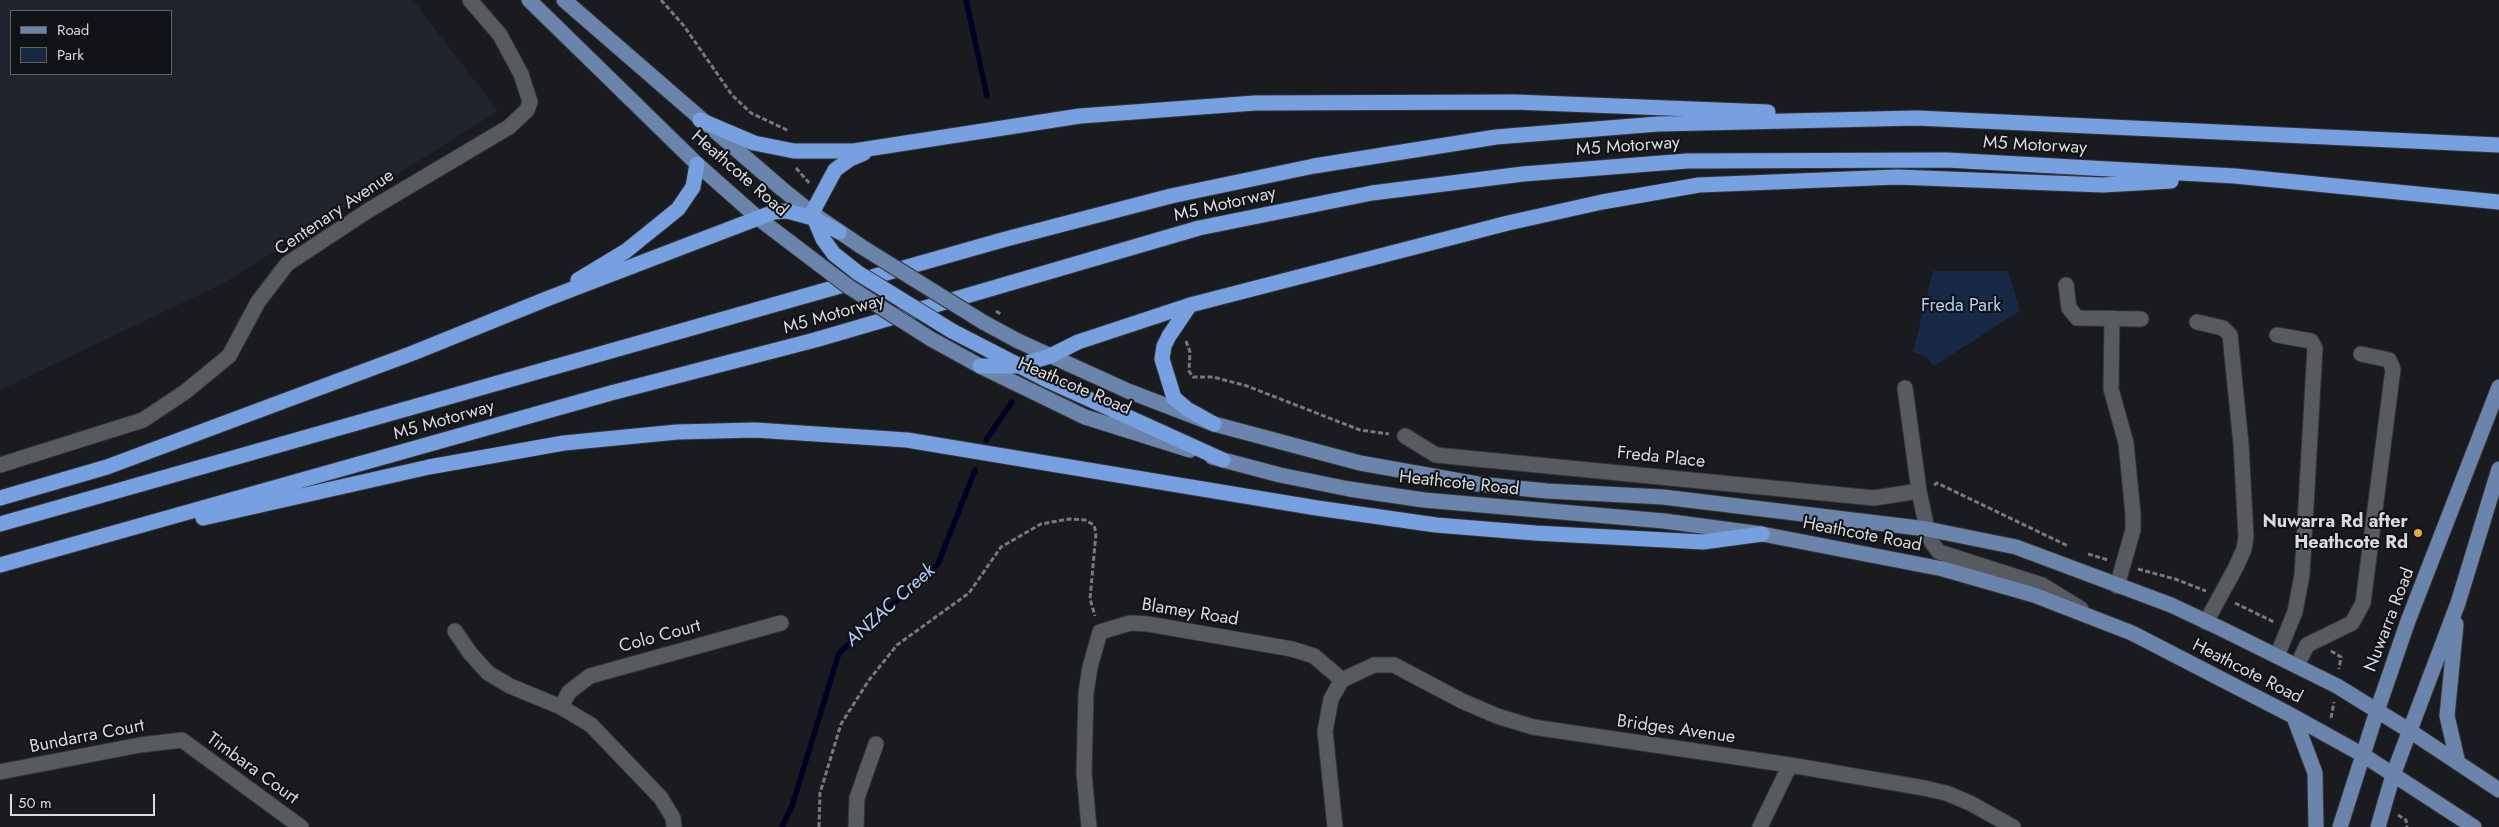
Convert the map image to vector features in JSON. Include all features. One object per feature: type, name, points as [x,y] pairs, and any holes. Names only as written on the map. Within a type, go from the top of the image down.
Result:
[{"type":"highway","points":[[700,120],[754,143],[794,152],[854,151],[1080,116],[1255,103],[1515,102],[1917,118]]},
{"type":"highway","name":"M5 Motorway","points":[[0,524],[1006,238],[1190,192],[1314,166],[1496,138],[1658,124],[1917,118],[2499,145]]},
{"type":"highway","points":[[812,215],[835,170],[850,159],[886,145]]},
{"type":"highway","name":"M5 Motorway","points":[[0,566],[611,393],[815,340],[1199,228],[1372,193],[1523,174],[1687,161],[1947,160],[2235,176],[2499,202]]},
{"type":"highway","points":[[549,298],[626,252],[678,209],[693,187],[697,164]]},
{"type":"highway","points":[[980,366],[1019,365],[1050,356],[1078,342],[1190,305],[1508,223],[1602,202],[1699,185],[1896,177],[2103,185],[2235,176]]},
{"type":"highway","points":[[0,498],[116,463],[413,353],[549,298],[639,266],[774,212],[787,211],[812,215],[839,232]]},
{"type":"highway","points":[[812,215],[823,239],[834,254],[858,272],[952,331],[1019,365],[1223,460]]},
{"type":"highway","points":[[1190,305],[1168,336],[1162,359],[1174,398],[1187,409],[1214,424]]},
{"type":"highway","points":[[21,559],[429,466],[544,446],[633,435],[755,430],[916,441],[1317,508],[1436,524],[1535,534],[1703,542],[1762,534]]},
{"type":"main road","name":"Heathcote Road","points":[[529,0],[697,164],[758,218],[849,287],[932,339],[980,366],[1085,417],[1223,460],[1349,489],[1424,500],[1664,521],[1762,534],[1943,569],[2034,595],[2132,634],[2294,717],[2363,755],[2474,827]]},
{"type":"main road","name":"Heathcote Road","points":[[564,0],[700,120],[812,215]]},
{"type":"main road","name":"Heathcote Road","points":[[839,232],[983,322],[1050,356],[1128,391],[1214,424],[1360,464],[1478,484],[1547,491],[1663,497],[1927,529],[2016,547],[2171,606],[2337,686],[2410,730],[2499,790]]},
{"type":"main road","name":"Nuwarra Road","points":[[2340,827],[2377,710],[2408,621],[2499,388]]},
{"type":"main road","points":[[2378,827],[2393,775],[2458,602],[2499,469]]},
{"type":"main road","points":[[2458,602],[2447,716],[2458,763]]},
{"type":"main road","points":[[2294,717],[2315,773],[2316,827]]},
{"type":"street","name":"Centenary Avenue","points":[[0,465],[144,420],[178,397],[229,356],[258,302],[287,264],[369,210],[509,127],[527,110],[530,102],[521,74],[500,35],[470,0]]},
{"type":"street","points":[[2066,285],[2069,308],[2077,318],[2141,319]]},
{"type":"street","points":[[2112,318],[2111,389],[2126,443],[2133,514],[2133,530],[2117,586]]},
{"type":"street","points":[[2197,322],[2223,328],[2230,335],[2240,435],[2246,537],[2244,549],[2236,567],[2206,622]]},
{"type":"street","points":[[2277,656],[2295,612],[2302,575],[2315,348],[2311,341],[2278,334]]},
{"type":"street","points":[[2296,666],[2307,645],[2352,622],[2363,603],[2393,369],[2390,360],[2361,354]]},
{"type":"street","points":[[1905,388],[1919,491],[1927,529],[1932,543],[1939,552],[2042,585],[2098,620]]},
{"type":"street","name":"Freda Place","points":[[1404,436],[1436,455],[1874,498],[1919,491]]},
{"type":"street","name":"Colo Court","points":[[561,707],[569,692],[590,676],[781,623]]},
{"type":"street","name":"Blamey Road","points":[[1100,632],[1130,623],[1148,624],[1292,648],[1314,656],[1342,680]]},
{"type":"street","points":[[456,631],[470,653],[488,673],[510,686],[561,707],[591,725],[669,809],[674,818],[674,827]]},
{"type":"street","points":[[1089,827],[1084,773],[1086,693],[1090,668],[1100,632]]},
{"type":"street","name":"Bridges Avenue","points":[[1342,680],[1374,665],[1394,665],[1462,701],[1497,716],[1533,726],[1790,765],[1946,793],[1989,813],[2013,827]]},
{"type":"street","points":[[1335,827],[1325,731],[1331,699],[1342,680]]},
{"type":"street","name":"Bundarra Court","points":[[0,772],[140,744],[182,740]]},
{"type":"street","name":"Timbara Court","points":[[182,740],[300,827]]},
{"type":"street","points":[[856,827],[857,798],[876,744]]},
{"type":"street","points":[[1760,827],[1790,765]]},
{"type":"path","points":[[661,0],[684,26],[732,94],[751,113],[793,134]]},
{"type":"path","points":[[794,165],[810,185]]},
{"type":"path","points":[[1184,338],[1188,343],[1189,371],[1193,376],[1213,377],[1247,386],[1360,430],[1404,436]]},
{"type":"path","points":[[819,827],[820,793],[841,724],[869,680],[897,645],[969,593],[1002,547],[1041,524],[1068,519],[1085,520],[1094,525],[1096,533],[1090,599],[1100,632]]},
{"type":"path","points":[[2328,736],[2341,657]]},
{"type":"path","points":[[2406,820],[2407,827]]},
{"type":"shaded area","points":[[0,0],[413,0],[498,111],[224,283],[0,390]]},
{"type":"green space","name":"Freda Park","points":[[1933,271],[2008,271],[2020,311],[1934,366],[1926,357],[1913,352]]},
{"type":"waterway","name":"ANZAC Creek","points":[[966,0],[987,96]]},
{"type":"waterway","name":"ANZAC Creek","points":[[986,440],[1012,402]]},
{"type":"waterway","name":"ANZAC Creek","points":[[782,827],[792,806],[839,653],[938,564],[975,470]]},
{"type":"place","name":"Nuwarra Rd after Heathcote Rd","points":[[2418,533]]}]
